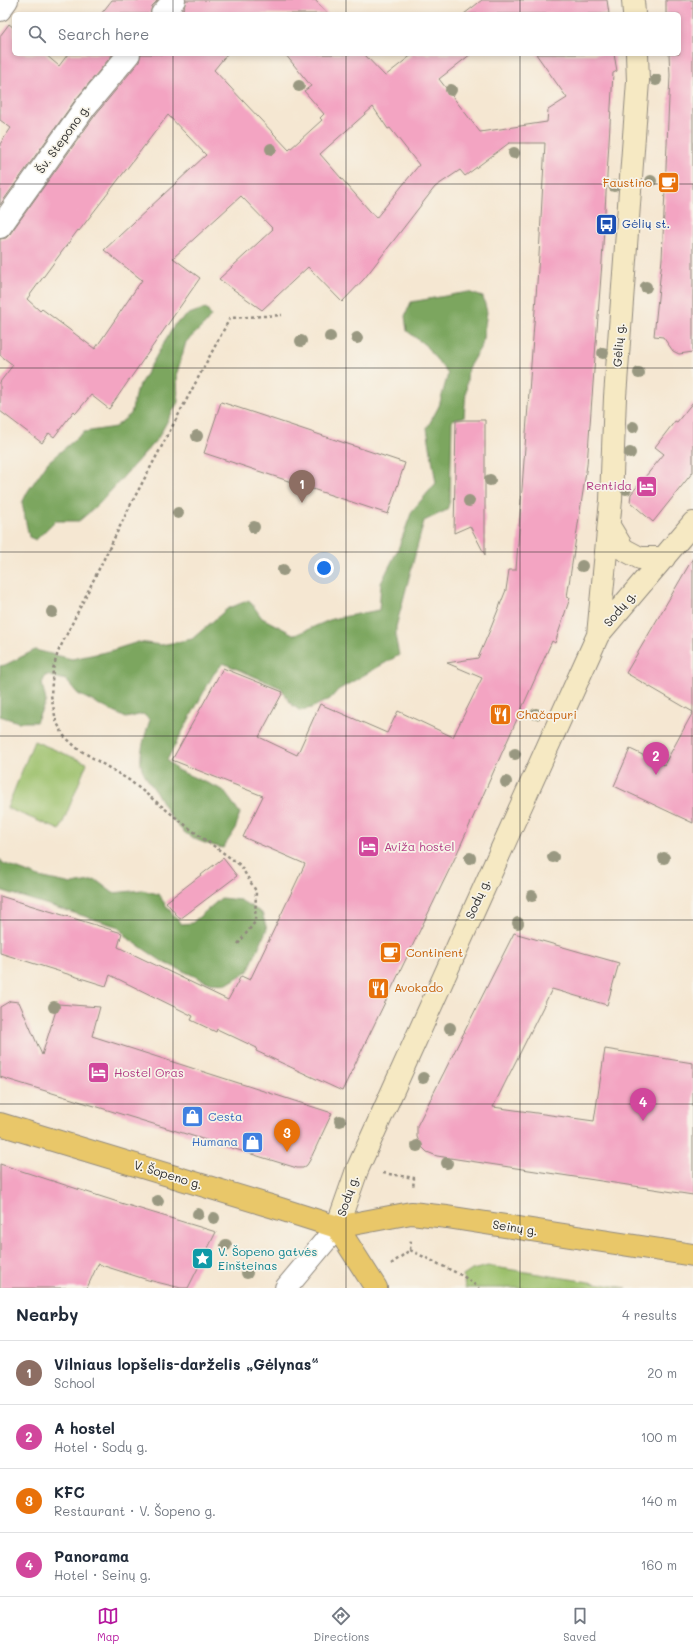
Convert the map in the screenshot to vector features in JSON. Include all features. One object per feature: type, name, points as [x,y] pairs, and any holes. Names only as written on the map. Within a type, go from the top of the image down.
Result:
[{"type":"main road","points":[[632,0],[634,12]]},
{"type":"main road","name":"Gėlių g.","points":[[598,635],[609,526],[616,381],[638,81],[637,56]]},
{"type":"main road","name":"Sodų g.","points":[[337,1227],[357,1170],[598,635],[693,523]]},
{"type":"main road","points":[[609,526],[623,549],[640,558],[664,558]]},
{"type":"main road","name":"V. Šopeno g.","points":[[0,1124],[337,1227]]},
{"type":"main road","name":"Seinų g.","points":[[337,1227],[411,1213],[447,1217],[693,1255]]},
{"type":"main road","points":[[337,1227],[376,1288]]},
{"type":"street","points":[[0,10],[7,0]]},
{"type":"street","points":[[164,12],[174,0]]},
{"type":"street","name":"Šv. Stepono g.","points":[[0,227],[86,106],[127,56]]},
{"type":"street","name":"Sodų g.","points":[[286,1288],[337,1227]]},
{"type":"path","points":[[238,944],[255,922],[256,891],[240,865],[188,828],[129,780],[78,749],[64,736],[56,721],[51,694],[52,669],[58,652],[131,504],[230,318],[282,315]]},
{"type":"path","points":[[410,1250],[463,1276],[479,1288]]},
{"type":"green space","points":[[468,292],[483,297],[487,312],[482,345],[468,368],[464,417],[452,420],[450,500],[447,510],[424,521],[396,627],[396,640],[399,655],[338,690],[330,699],[311,708],[300,711],[291,704],[281,688],[223,663],[213,675],[167,760],[177,770],[223,790],[240,813],[235,830],[223,848],[198,840],[189,836],[182,830],[175,823],[147,779],[141,765],[141,755],[143,742],[150,720],[143,714],[126,718],[78,694],[66,680],[46,675],[42,683],[46,701],[36,722],[18,722],[0,716],[0,666],[35,650],[72,659],[110,651],[138,642],[161,645],[192,639],[227,609],[249,600],[262,618],[295,635],[332,619],[379,610],[381,583],[398,549],[412,511],[436,483],[427,428],[439,406],[448,374],[425,345],[407,331],[405,316],[411,302]]},
{"type":"green space","points":[[206,308],[211,316],[205,324],[186,342],[177,373],[178,402],[158,438],[99,504],[79,521],[55,521],[36,540],[29,537],[22,503],[28,491],[48,462],[84,432],[115,427],[131,414],[136,391],[175,324],[189,314]]},
{"type":"green space","points":[[34,741],[87,763],[60,830],[7,808]]},
{"type":"green space","points":[[0,859],[3,863],[39,877],[72,884],[96,880],[113,893],[142,890],[158,894],[181,924],[192,923],[221,898],[240,900],[262,913],[267,929],[248,971],[227,984],[210,983],[163,962],[129,939],[119,927],[0,890]]},
{"type":"green space","points":[[488,1266],[627,1288],[465,1288],[463,1276],[472,1270]]},
{"type":"building","points":[[112,0],[158,0],[152,6],[150,12],[103,12]]},
{"type":"building","points":[[186,0],[315,0],[326,12],[180,12],[184,8]]},
{"type":"building","points":[[482,0],[607,0],[609,12],[467,12]]},
{"type":"building","points":[[666,0],[693,0],[693,352],[679,354],[673,351],[663,337],[654,336],[662,259],[670,75],[669,56],[681,56],[681,12],[666,12]]},
{"type":"building","points":[[9,24],[12,26],[12,56],[47,56],[59,66],[66,56],[111,56],[76,99],[0,205],[0,144],[11,128],[0,120],[0,36]]},
{"type":"building","points":[[140,56],[225,56],[214,70],[289,150],[322,120],[320,118],[324,114],[304,91],[311,86],[287,56],[366,56],[385,76],[410,56],[468,56],[439,79],[480,132],[547,122],[548,110],[567,98],[537,56],[614,56],[617,71],[613,73],[602,262],[587,465],[567,597],[570,598],[555,643],[552,641],[454,860],[342,1091],[256,1051],[257,1048],[217,1029],[216,1032],[191,1020],[193,1016],[110,975],[106,986],[0,953],[0,896],[122,933],[118,947],[228,1000],[241,976],[250,980],[305,864],[243,837],[263,796],[172,760],[223,668],[283,692],[259,737],[297,755],[320,704],[387,733],[398,711],[453,737],[482,678],[447,663],[478,658],[506,590],[509,570],[516,570],[539,255],[545,143],[509,143],[465,176],[460,170],[435,187],[364,279],[342,302],[308,267],[262,310],[219,279],[273,229],[241,196],[173,258],[200,278],[109,409],[91,395],[76,413],[74,411],[54,437],[49,433],[42,443],[0,411],[0,382],[13,365],[0,355],[0,239],[6,238],[10,234],[96,114],[139,62]],"holes":[[[373,107],[388,129],[390,128],[419,165],[376,218],[320,154]],[[168,115],[206,155],[104,250],[142,280],[95,349],[42,309],[40,311],[27,299],[78,230],[79,231]]]},
{"type":"building","points":[[221,402],[405,463],[388,514],[204,453]]},
{"type":"building","points":[[693,402],[693,472],[653,522],[630,502],[631,494],[664,454],[655,447],[675,421],[677,422]]},
{"type":"building","points":[[456,420],[485,420],[485,555],[470,526],[454,533]]},
{"type":"building","points":[[693,558],[693,712],[626,673]]},
{"type":"building","points":[[693,712],[693,823],[614,786],[630,749],[664,765]]},
{"type":"building","points":[[223,858],[237,876],[180,919],[166,902]]},
{"type":"building","points":[[514,933],[619,963],[607,1005],[552,989],[493,1107],[594,1121],[605,1049],[693,1063],[693,1195],[437,1156],[427,1152],[421,1146],[417,1137],[417,1126]]},
{"type":"building","points":[[10,1001],[19,1002],[42,1055],[58,1004],[100,1007],[92,1036],[332,1113],[307,1165],[303,1168],[297,1168],[0,1077],[0,1007]]},
{"type":"building","points":[[0,1164],[216,1232],[188,1288],[181,1288],[148,1280],[98,1264],[87,1288],[0,1288]]},
{"type":"place","name":"Faustino","points":[[668,183]]},
{"type":"place","name":"Gėlių st.","points":[[607,224]]},
{"type":"place","name":"Rentida","points":[[647,486]]},
{"type":"place","name":"Vilniaus lopšelis-darželis „Gėlynas“","points":[[302,503]]},
{"type":"place","name":"Chačapuri","points":[[501,715]]},
{"type":"place","name":"A hostel","points":[[656,775]]},
{"type":"place","name":"Aviža hostel","points":[[368,847]]},
{"type":"place","name":"Continent","points":[[390,953]]},
{"type":"place","name":"Avokado","points":[[379,988]]},
{"type":"place","name":"Hostel Oras","points":[[98,1073]]},
{"type":"place","name":"Cesta","points":[[193,1117]]},
{"type":"place","name":"Panorama","points":[[643,1121]]},
{"type":"place","name":"Humana","points":[[253,1142]]},
{"type":"place","name":"KFC","points":[[287,1152]]},
{"type":"place","name":"V. Šopeno gatvės Einšteinas","points":[[202,1259]]}]
